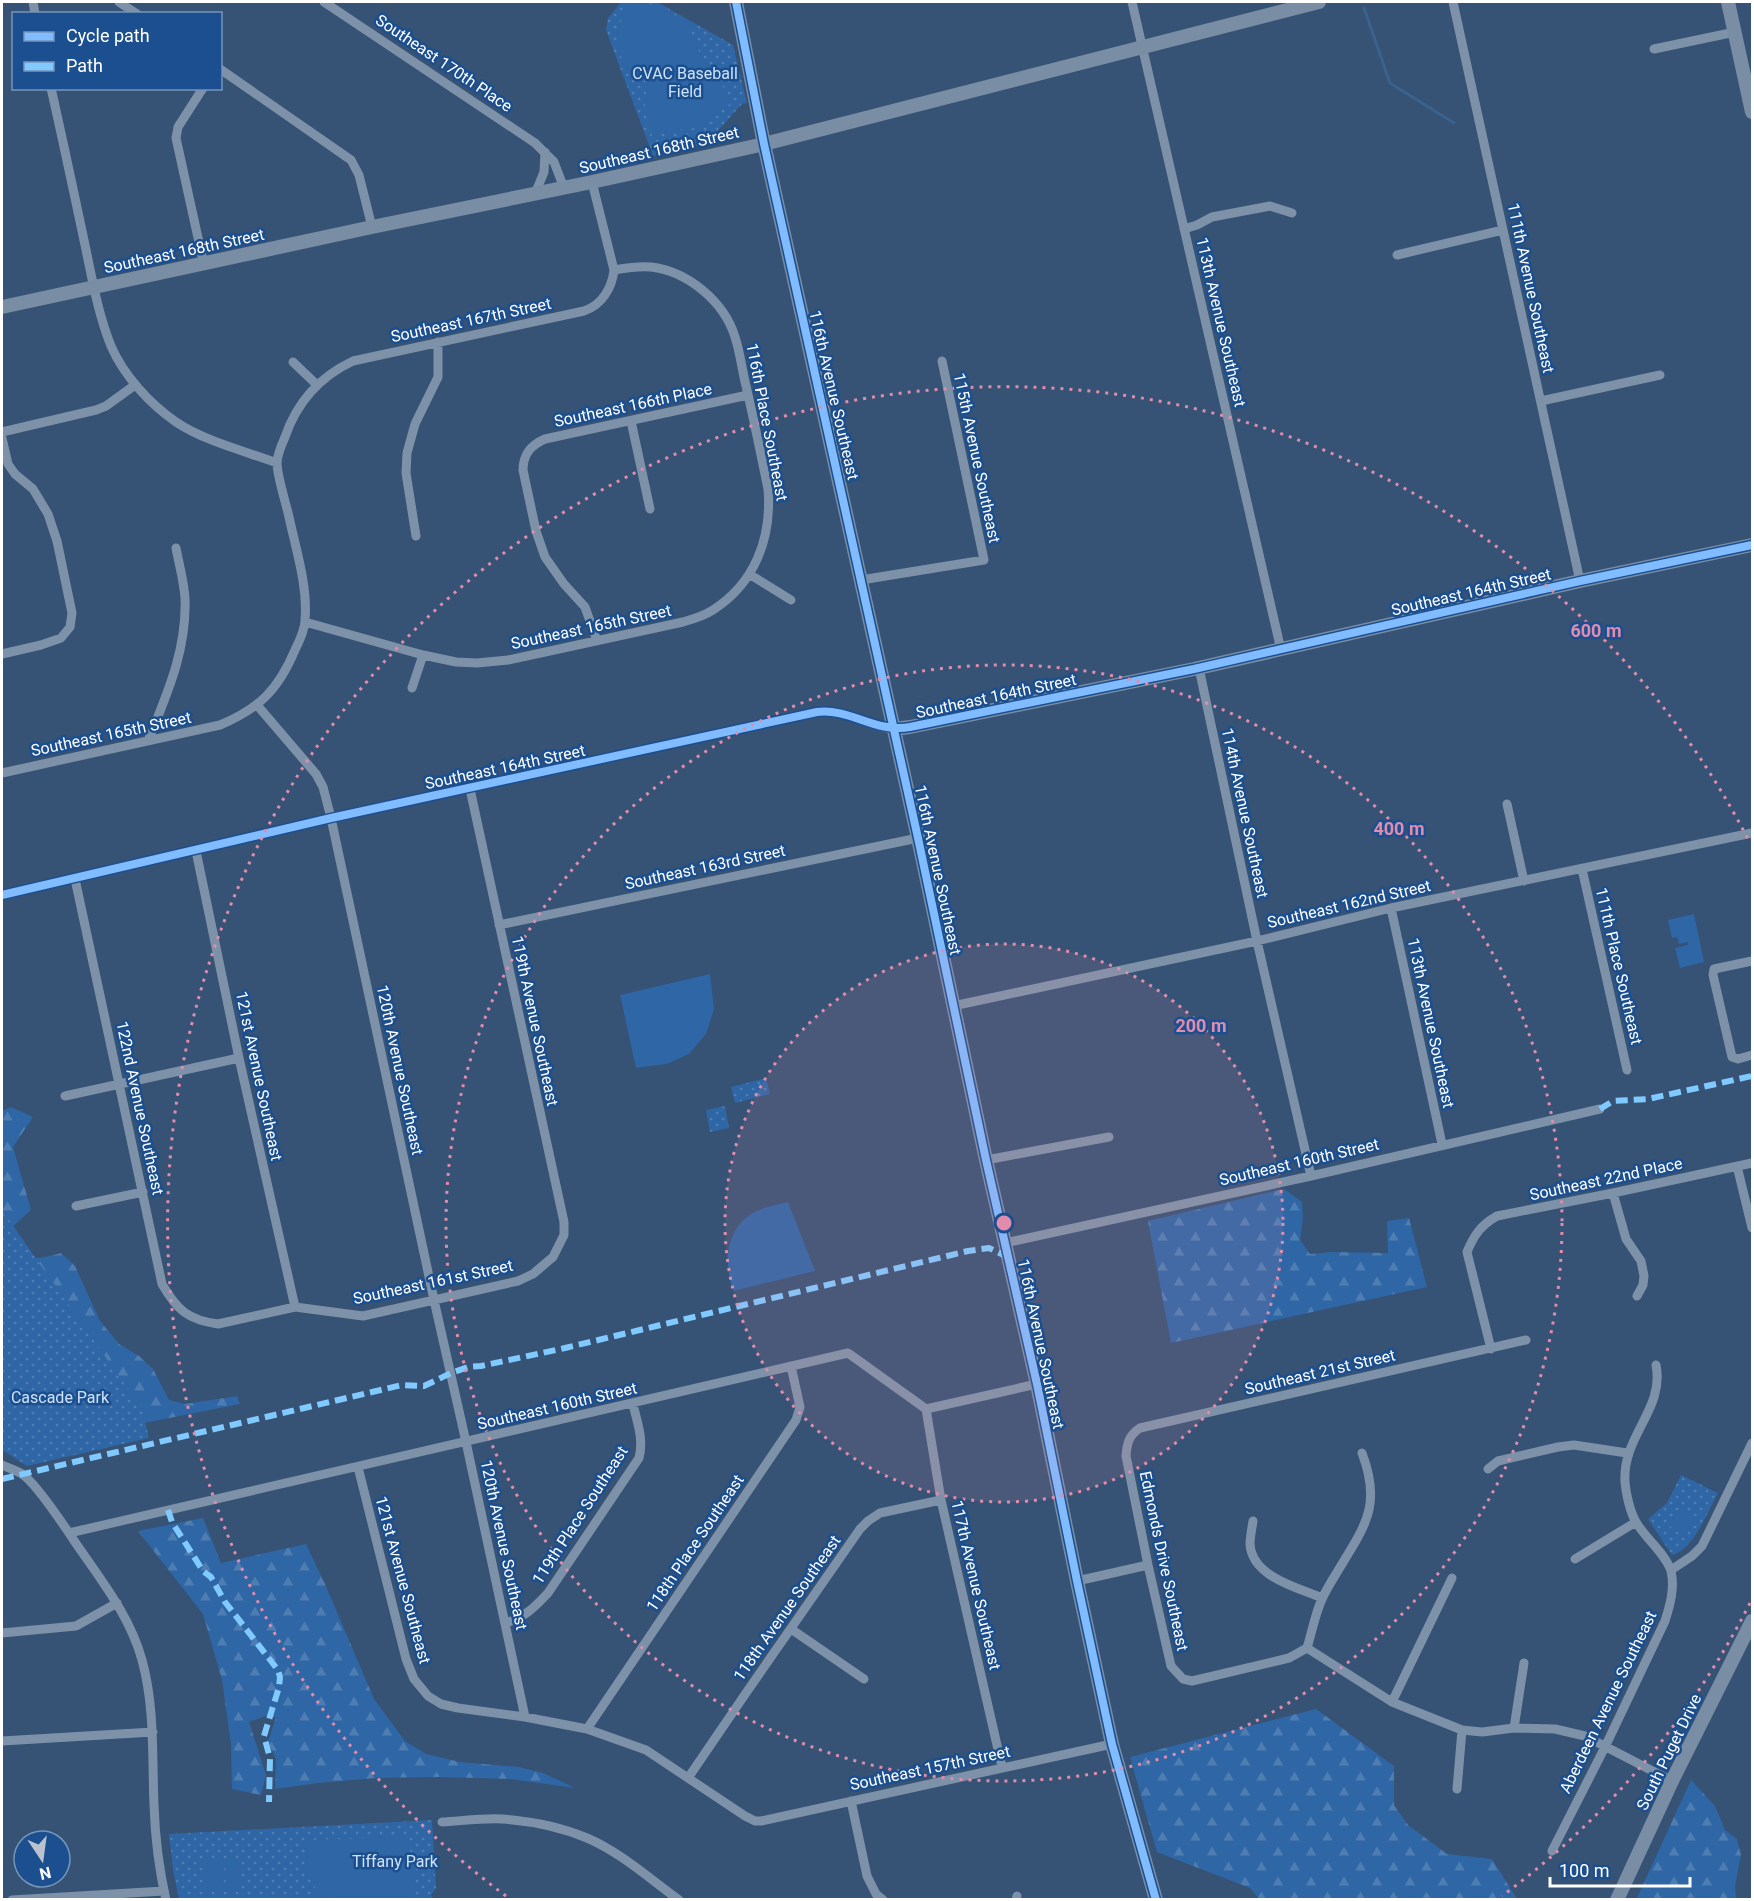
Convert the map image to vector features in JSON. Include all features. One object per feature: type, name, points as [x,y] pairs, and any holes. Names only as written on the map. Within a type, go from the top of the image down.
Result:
[{"type":"street","points":[[119,2],[134,12]]},
{"type":"street","name":"Southeast 170th Place","points":[[324,2],[535,142],[554,162],[564,188]]},
{"type":"street","name":"116th Avenue Southeast","points":[[736,2],[764,144],[1037,1384],[1112,1744],[1156,1899]]},
{"type":"street","name":"113th Avenue Southeast","points":[[1132,2],[1281,650]]},
{"type":"street","name":"Southeast 168th Street","points":[[2,307],[764,144],[1319,2]]},
{"type":"street","name":"111th Avenue Southeast","points":[[1452,2],[1581,581]]},
{"type":"street","points":[[1728,2],[1752,112]]},
{"type":"street","points":[[1654,49],[1735,32]]},
{"type":"street","points":[[222,70],[351,160],[359,175],[372,227]]},
{"type":"street","points":[[51,90],[94,288],[111,346],[135,385],[158,408],[197,434],[277,463],[302,576],[306,621],[282,679],[257,705]]},
{"type":"street","points":[[202,90],[178,127],[176,138],[204,265]]},
{"type":"street","points":[[536,194],[544,172],[545,152]]},
{"type":"street","points":[[592,182],[614,270]]},
{"type":"street","points":[[1184,229],[1212,217],[1270,206],[1292,213]]},
{"type":"street","points":[[1397,255],[1503,230]]},
{"type":"street","name":"116th Place Southeast","points":[[614,270],[636,266],[667,270],[683,277],[708,296],[721,310],[734,335],[768,489],[769,520],[762,547],[749,574]]},
{"type":"street","name":"Southeast 167th Street","points":[[277,463],[297,408],[316,384],[340,367],[353,361],[590,309],[609,290],[614,270]]},
{"type":"street","points":[[416,536],[406,473],[407,453],[415,424],[438,378],[438,342]]},
{"type":"street","name":"115th Avenue Southeast","points":[[861,580],[984,560],[942,361]]},
{"type":"street","points":[[293,362],[316,384]]},
{"type":"street","points":[[1541,401],[1660,375]]},
{"type":"street","points":[[2,432],[96,410],[106,406],[135,385]]},
{"type":"street","name":"Southeast 166th Place","points":[[597,641],[585,607],[555,572],[541,547],[523,470],[527,452],[545,439],[748,395]]},
{"type":"street","points":[[631,421],[650,510]]},
{"type":"street","points":[[2,438],[8,464],[15,474],[33,489],[48,514],[57,541],[72,613],[70,627],[61,638],[2,654]]},
{"type":"street","name":"Southeast 164th Street","points":[[2,895],[331,818],[817,712],[836,711],[893,729],[910,727],[1199,668],[1581,581],[1752,545]]},
{"type":"street","points":[[148,741],[175,674],[184,636],[185,597],[176,548]]},
{"type":"street","points":[[749,574],[791,600]]},
{"type":"street","name":"Southeast 165th Street","points":[[306,621],[423,655],[456,662],[493,663],[697,617],[712,610],[727,598],[749,574]]},
{"type":"street","points":[[412,688],[423,655]]},
{"type":"street","name":"114th Avenue Southeast","points":[[1199,668],[1257,941],[1311,1176]]},
{"type":"street","name":"Southeast 165th Street","points":[[2,773],[220,725],[257,705]]},
{"type":"street","name":"120th Avenue Southeast","points":[[257,705],[316,774],[323,787],[525,1717]]},
{"type":"street","name":"119th Avenue Southeast","points":[[470,789],[564,1222],[564,1235],[553,1257]]},
{"type":"street","points":[[1507,804],[1524,881]]},
{"type":"street","name":"Southeast 162nd Street","points":[[953,1006],[1257,941],[1391,908],[1752,833]]},
{"type":"street","name":"Southeast 163rd Street","points":[[499,925],[918,838]]},
{"type":"street","name":"121st Avenue Southeast","points":[[196,851],[239,1058],[295,1308]]},
{"type":"street","name":"111th Place Southeast","points":[[1582,869],[1627,1070]]},
{"type":"street","name":"122nd Avenue Southeast","points":[[75,879],[162,1284],[173,1303],[188,1315],[207,1323]]},
{"type":"street","name":"113th Avenue Southeast","points":[[1391,908],[1442,1144]]},
{"type":"street","points":[[1752,961],[1714,969],[1713,975],[1732,1057],[1738,1059],[1752,1055]]},
{"type":"street","points":[[64,1096],[239,1058]]},
{"type":"street","name":"Southeast 160th Street","points":[[1005,1243],[1311,1176],[1599,1109]]},
{"type":"street","points":[[986,1160],[1109,1137]]},
{"type":"street","name":"Southeast 22nd Place","points":[[1491,1349],[1467,1252],[1473,1236],[1484,1224],[1497,1216],[1752,1163]]},
{"type":"street","points":[[1737,1166],[1752,1228]]},
{"type":"street","points":[[76,1206],[143,1192]]},
{"type":"street","points":[[1613,1193],[1626,1239],[1641,1262],[1643,1285],[1637,1296]]},
{"type":"street","name":"Southeast 161st Street","points":[[207,1323],[218,1324],[295,1308],[363,1316],[518,1281],[532,1274],[553,1257]]},
{"type":"street","name":"Southeast 21st Street","points":[[1127,1444],[1132,1433],[1140,1428],[1527,1340]]},
{"type":"street","name":"Southeast 160th Street","points":[[69,1533],[848,1353],[926,1409]]},
{"type":"street","points":[[1656,1365],[1658,1380],[1654,1398],[1628,1453],[1625,1485],[1636,1522],[1671,1570],[1702,1546],[1752,1443]]},
{"type":"street","name":"118th Place Southeast","points":[[587,1729],[796,1420],[800,1407],[791,1366]]},
{"type":"street","points":[[926,1409],[1037,1384]]},
{"type":"street","name":"119th Place Southeast","points":[[506,1623],[523,1617],[548,1593],[639,1458],[641,1436],[633,1404]]},
{"type":"street","name":"117th Avenue Southeast","points":[[926,1409],[941,1500],[1002,1767]]},
{"type":"street","name":"Edmonds Drive Southeast","points":[[1127,1444],[1126,1456],[1171,1666],[1183,1679],[1192,1681],[1289,1658],[1307,1648]]},
{"type":"street","points":[[1488,1469],[1498,1461],[1574,1445],[1628,1453]]},
{"type":"street","points":[[1362,1453],[1372,1487],[1371,1507],[1362,1530],[1322,1598],[1307,1648],[1392,1702],[1462,1730],[1482,1732],[1515,1728],[1555,1729],[1585,1736],[1672,1781]]},
{"type":"street","points":[[2,1466],[22,1474],[69,1533],[117,1603],[142,1659],[147,1680],[153,1732],[154,1806],[165,1895],[12,1899]]},
{"type":"street","name":"121st Avenue Southeast","points":[[358,1467],[406,1659],[414,1679],[428,1696],[441,1704],[525,1717]]},
{"type":"street","name":"118th Avenue Southeast","points":[[688,1778],[860,1529],[880,1513],[941,1500]]},
{"type":"street","points":[[1253,1521],[1250,1544],[1252,1556],[1259,1568],[1271,1576],[1322,1598]]},
{"type":"street","points":[[1575,1559],[1636,1522]]},
{"type":"street","points":[[1077,1581],[1148,1565]]},
{"type":"street","name":"Aberdeen Avenue Southeast","points":[[1552,1851],[1665,1621],[1671,1595],[1671,1570]]},
{"type":"street","points":[[1392,1702],[1452,1578]]},
{"type":"street","points":[[2,1633],[76,1626],[117,1603]]},
{"type":"street","name":"South Puget Drive","points":[[1617,1899],[1672,1781],[1752,1621]]},
{"type":"street","points":[[791,1629],[864,1679]]},
{"type":"street","points":[[1515,1728],[1524,1663]]},
{"type":"street","points":[[525,1717],[587,1729],[646,1750],[688,1778]]},
{"type":"street","points":[[1457,1789],[1462,1730]]},
{"type":"street","points":[[2,1741],[153,1732]]},
{"type":"street","name":"Southeast 157th Street","points":[[688,1778],[745,1816],[755,1821],[762,1821],[1112,1744]]},
{"type":"street","points":[[851,1801],[867,1876],[879,1897]]},
{"type":"street","points":[[442,1822],[511,1820],[551,1827],[587,1838],[611,1851],[679,1899]]},
{"type":"green space","name":"CVAC Baseball Field","points":[[621,2],[657,2],[733,45],[747,103],[742,104],[715,134],[714,142],[653,156],[606,30],[608,18]]},
{"type":"green space","name":"CVAC Baseball Field","points":[[626,2],[654,5],[694,27],[688,37],[730,97],[729,105],[697,126],[652,136],[645,101],[647,86],[654,67],[627,72],[616,43]]},
{"type":"green space","points":[[1694,914],[1704,962],[1680,968],[1675,948],[1688,945],[1688,942],[1679,944],[1677,937],[1672,938],[1668,920]]},
{"type":"green space","points":[[710,974],[714,1009],[706,1034],[689,1054],[667,1064],[636,1068],[620,995]]},
{"type":"green space","points":[[766,1078],[770,1094],[735,1103],[731,1087]]},
{"type":"green space","points":[[725,1106],[729,1128],[710,1132],[706,1110]]},
{"type":"green space","points":[[11,1107],[33,1117],[13,1147],[31,1210],[8,1231],[20,1247],[24,1252],[35,1257],[61,1253],[75,1266],[100,1321],[119,1344],[139,1356],[153,1369],[169,1400],[185,1404],[237,1396],[240,1404],[129,1426],[2,1247],[2,1111]]},
{"type":"green space","points":[[1284,1189],[1302,1202],[1303,1218],[1300,1240],[1310,1254],[1388,1253],[1387,1221],[1409,1218],[1427,1287],[1171,1343],[1148,1221]]},
{"type":"green space","points":[[788,1202],[815,1271],[733,1291],[728,1271],[728,1250],[740,1223],[752,1213]]},
{"type":"green space","name":"Cascade Park","points":[[2,1210],[142,1409],[149,1438],[27,1466],[2,1450]]},
{"type":"green space","points":[[1681,1475],[1718,1493],[1693,1538],[1680,1552],[1672,1555],[1648,1519],[1667,1503]]},
{"type":"green space","points":[[1681,1506],[1696,1517],[1683,1536],[1668,1525]]},
{"type":"green space","points":[[203,1518],[221,1563],[306,1544],[374,1699],[405,1741],[426,1754],[460,1762],[519,1767],[543,1773],[575,1788],[510,1779],[440,1777],[376,1778],[275,1789],[276,1759],[268,1742],[276,1717],[266,1716],[249,1722],[266,1775],[261,1795],[232,1789],[231,1744],[222,1680],[203,1614],[138,1531]]},
{"type":"green space","points":[[1316,1709],[1394,1766],[1394,1805],[1408,1825],[1447,1854],[1492,1859],[1517,1899],[1259,1899],[1250,1888],[1157,1852],[1130,1757]]},
{"type":"green space","points":[[1691,1780],[1715,1806],[1725,1830],[1737,1839],[1741,1855],[1735,1886],[1736,1899],[1636,1900]]},
{"type":"green space","name":"Tiffany Park","points":[[432,1820],[436,1888],[431,1895],[434,1899],[179,1899],[169,1834]]},
{"type":"green space","points":[[404,1837],[409,1841],[416,1899],[326,1899],[310,1879],[307,1866],[307,1840]]},
{"type":"green space","points":[[205,1858],[220,1858],[221,1892],[205,1892]]},
{"type":"green space","points":[[225,1859],[241,1859],[241,1892],[226,1892]]},
{"type":"waterway","points":[[1364,8],[1390,83],[1454,123]]},
{"type":"marked path","points":[[1600,1109],[1613,1101],[1648,1099],[1752,1076]]},
{"type":"marked path","points":[[2,1479],[402,1385],[424,1386],[468,1367],[565,1348],[968,1251],[989,1248],[1008,1257]]},
{"type":"marked path","points":[[168,1510],[172,1522],[203,1571],[211,1577],[225,1602],[278,1670],[279,1687],[264,1736],[270,1758],[269,1802]]},
{"type":"cycle path","points":[[736,2],[764,144],[1037,1384],[1112,1744],[1156,1900]]},
{"type":"cycle path","points":[[2,895],[331,818],[817,712],[841,714],[885,727],[910,727],[1194,669],[1580,581],[1752,545]]}]
